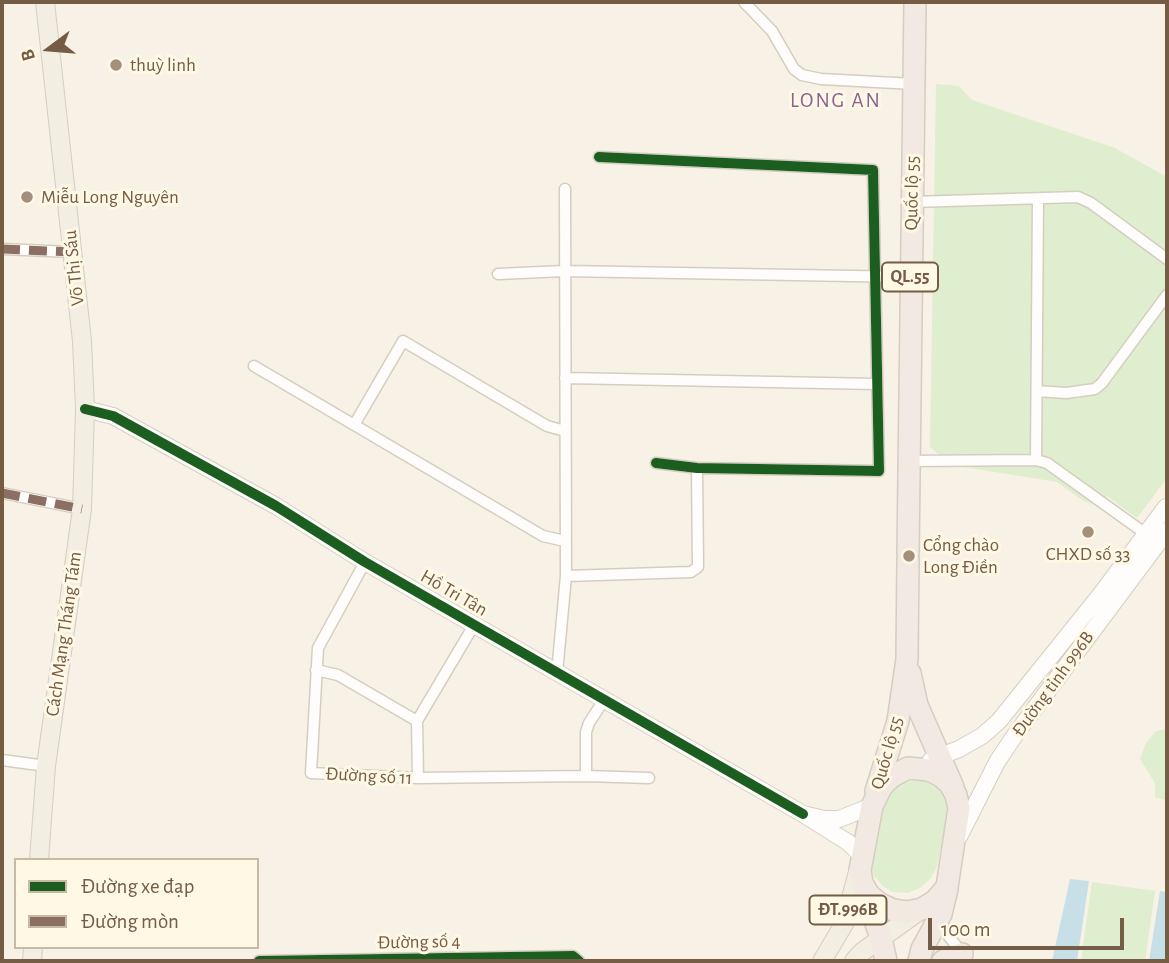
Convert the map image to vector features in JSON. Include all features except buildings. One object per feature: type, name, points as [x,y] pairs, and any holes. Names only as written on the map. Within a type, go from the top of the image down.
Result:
[{"type":"highway","name":"Quốc lộ 55","points":[[872,806],[898,721],[907,659],[915,2]]},
{"type":"highway","name":"Quốc lộ 55","points":[[907,659],[917,705],[942,757],[956,795]]},
{"type":"highway","points":[[887,961],[862,883],[861,855],[872,806],[882,786],[891,777],[908,768],[929,770],[941,775],[956,795],[959,808],[944,904],[930,915],[919,961]]},
{"type":"highway","points":[[862,883],[869,895],[886,907],[930,915]]},
{"type":"main road","name":"Võ Thị Sáu","points":[[45,2],[82,341],[85,409]]},
{"type":"main road","name":"Cách Mạng Tháng Tám","points":[[39,858],[46,766],[82,509],[85,409]]},
{"type":"main road","name":"ĐT.996B","points":[[822,961],[844,924],[861,855]]},
{"type":"main road","name":"ĐT.996B","points":[[854,961],[881,938],[930,915]]},
{"type":"street","points":[[744,2],[772,31],[794,69],[802,75],[821,79],[914,84]]},
{"type":"street","points":[[599,157],[873,170],[879,471],[697,468],[656,463]]},
{"type":"street","points":[[557,673],[566,576],[565,189]]},
{"type":"street","points":[[912,202],[1078,197],[1091,203],[1167,259]]},
{"type":"street","points":[[1036,460],[1038,199]]},
{"type":"street","points":[[2,249],[72,252]]},
{"type":"street","points":[[498,274],[564,271],[910,277]]},
{"type":"street","points":[[1037,391],[1066,393],[1095,389],[1167,295]]},
{"type":"street","points":[[354,425],[403,341],[547,426],[565,431]]},
{"type":"street","points":[[254,366],[542,536],[565,541]]},
{"type":"street","points":[[565,378],[876,384]]},
{"type":"street","name":"Hồ Tri Tân","points":[[85,409],[113,416],[276,506],[365,562],[803,814],[849,843],[861,855]]},
{"type":"street","points":[[909,461],[1036,460],[1058,469],[1146,534]]},
{"type":"street","points":[[566,576],[691,572],[698,567],[697,468]]},
{"type":"street","points":[[2,493],[82,509]]},
{"type":"street","name":"Đường tỉnh 996B","points":[[908,768],[942,757],[982,736],[999,721],[1101,594],[1166,507]]},
{"type":"street","name":"Đường tỉnh 996B","points":[[954,847],[994,768],[1015,735],[1167,531]]},
{"type":"street","name":"Đường số 11","points":[[365,562],[318,648],[311,773],[418,778],[649,778]]},
{"type":"street","points":[[418,778],[417,721],[474,625]]},
{"type":"street","points":[[316,670],[338,675],[417,721]]},
{"type":"street","points":[[586,776],[586,732],[604,700]]},
{"type":"street","points":[[2,760],[46,766]]},
{"type":"street","points":[[803,814],[839,819],[872,806]]},
{"type":"street","points":[[930,915],[958,959]]},
{"type":"street","name":"Đường số 4","points":[[259,961],[399,961],[573,956],[579,961]]},
{"type":"green space","points":[[936,84],[959,86],[972,100],[1115,148],[1167,177],[1167,478],[1137,518],[1107,496],[1101,508],[1082,500],[1057,482],[951,465],[930,447]]},
{"type":"green space","points":[[1167,729],[1165,800],[1155,797],[1155,783],[1140,759],[1146,743],[1156,731]]},
{"type":"green space","points":[[917,780],[939,789],[947,802],[947,817],[937,866],[931,878],[920,888],[907,893],[893,892],[874,876],[870,866],[870,850],[887,796],[896,785]]},
{"type":"green space","points":[[1092,882],[1155,891],[1145,961],[1081,961]]},
{"type":"water","points":[[1070,879],[1089,881],[1077,961],[1052,961]]},
{"type":"water","points":[[1160,891],[1167,892],[1167,961],[1149,961]]},
{"type":"marked path","points":[[2,249],[72,252]]},
{"type":"marked path","points":[[2,493],[82,509]]},
{"type":"cycle path","points":[[599,157],[873,170],[879,471],[697,468],[656,463]]},
{"type":"cycle path","points":[[85,409],[113,416],[276,506],[365,562],[803,814]]},
{"type":"cycle path","points":[[259,961],[573,956],[579,961]]},
{"type":"place","name":"thuỳ linh","points":[[116,65]]},
{"type":"place","name":"Miễu Long Nguyên","points":[[27,197]]},
{"type":"place","name":"CHXD số 33","points":[[1088,532]]},
{"type":"place","name":"Cổng chào Long Điền","points":[[909,556]]},
{"type":"district","name":"LONG AN","points":[[836,101]]}]
